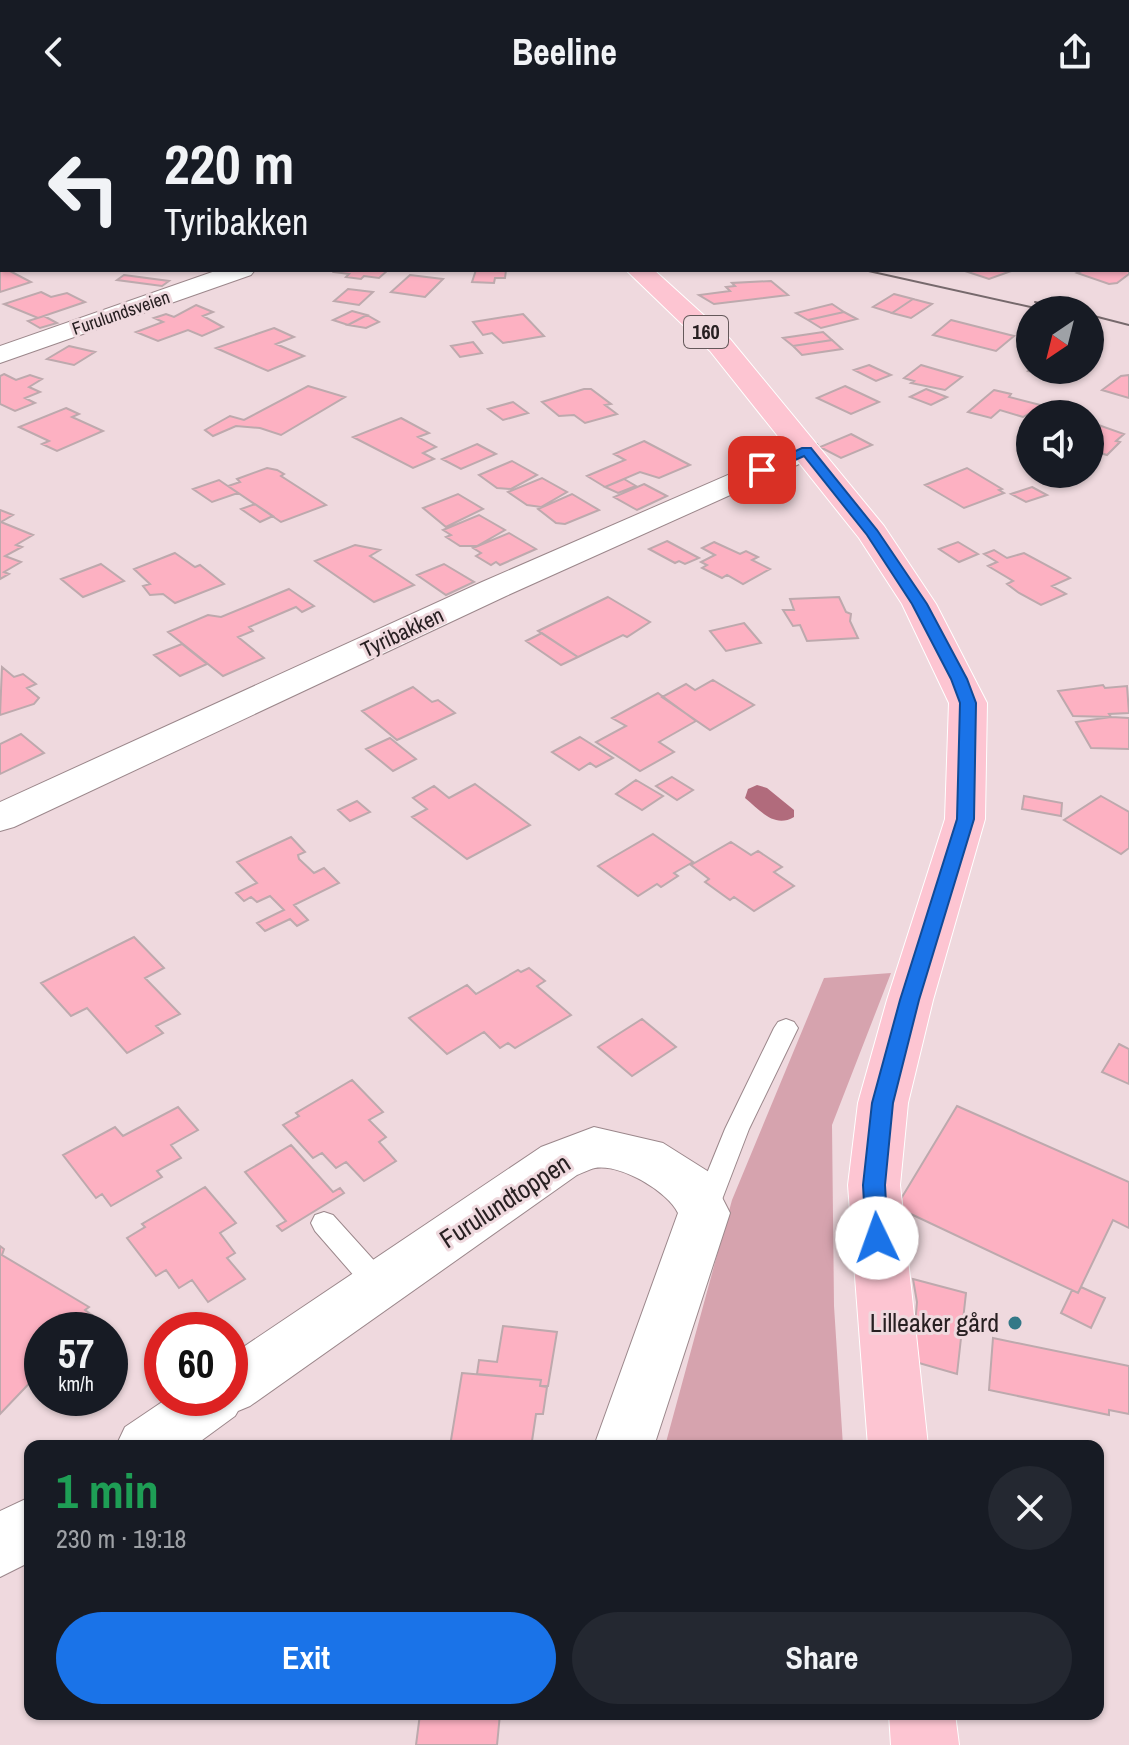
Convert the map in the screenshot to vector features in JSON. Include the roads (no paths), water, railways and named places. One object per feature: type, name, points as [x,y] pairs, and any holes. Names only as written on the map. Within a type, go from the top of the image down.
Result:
[{"type":"main road","name":"160","points":[[641,272],[720,345],[872,533],[919,604],[959,679],[968,703],[965,819],[910,1000],[883,1103],[874,1185],[897,1440]]},
{"type":"main road","points":[[923,1720],[925,1745]]},
{"type":"street","name":"Furulundsveien","points":[[0,355],[236,272]]},
{"type":"street","name":"Tyribakken","points":[[0,818],[507,583],[806,450]]},
{"type":"street","name":"Furulundtoppen","points":[[248,1376],[559,1161],[594,1147],[645,1157],[685,1181],[704,1213]]},
{"type":"street","points":[[626,1440],[704,1213]]},
{"type":"street","points":[[155,1440],[189,1416]]},
{"type":"street","points":[[0,1547],[24,1530]]},
{"type":"lane","points":[[704,1213],[737,1129],[786,1028]]},
{"type":"lane","points":[[324,1223],[379,1285]]},
{"type":"tram line","points":[[873,272],[1016,304]]},
{"type":"tram line","points":[[1104,319],[1129,325]]},
{"type":"place","name":"Lilleaker gård","points":[[1015,1323]]}]
